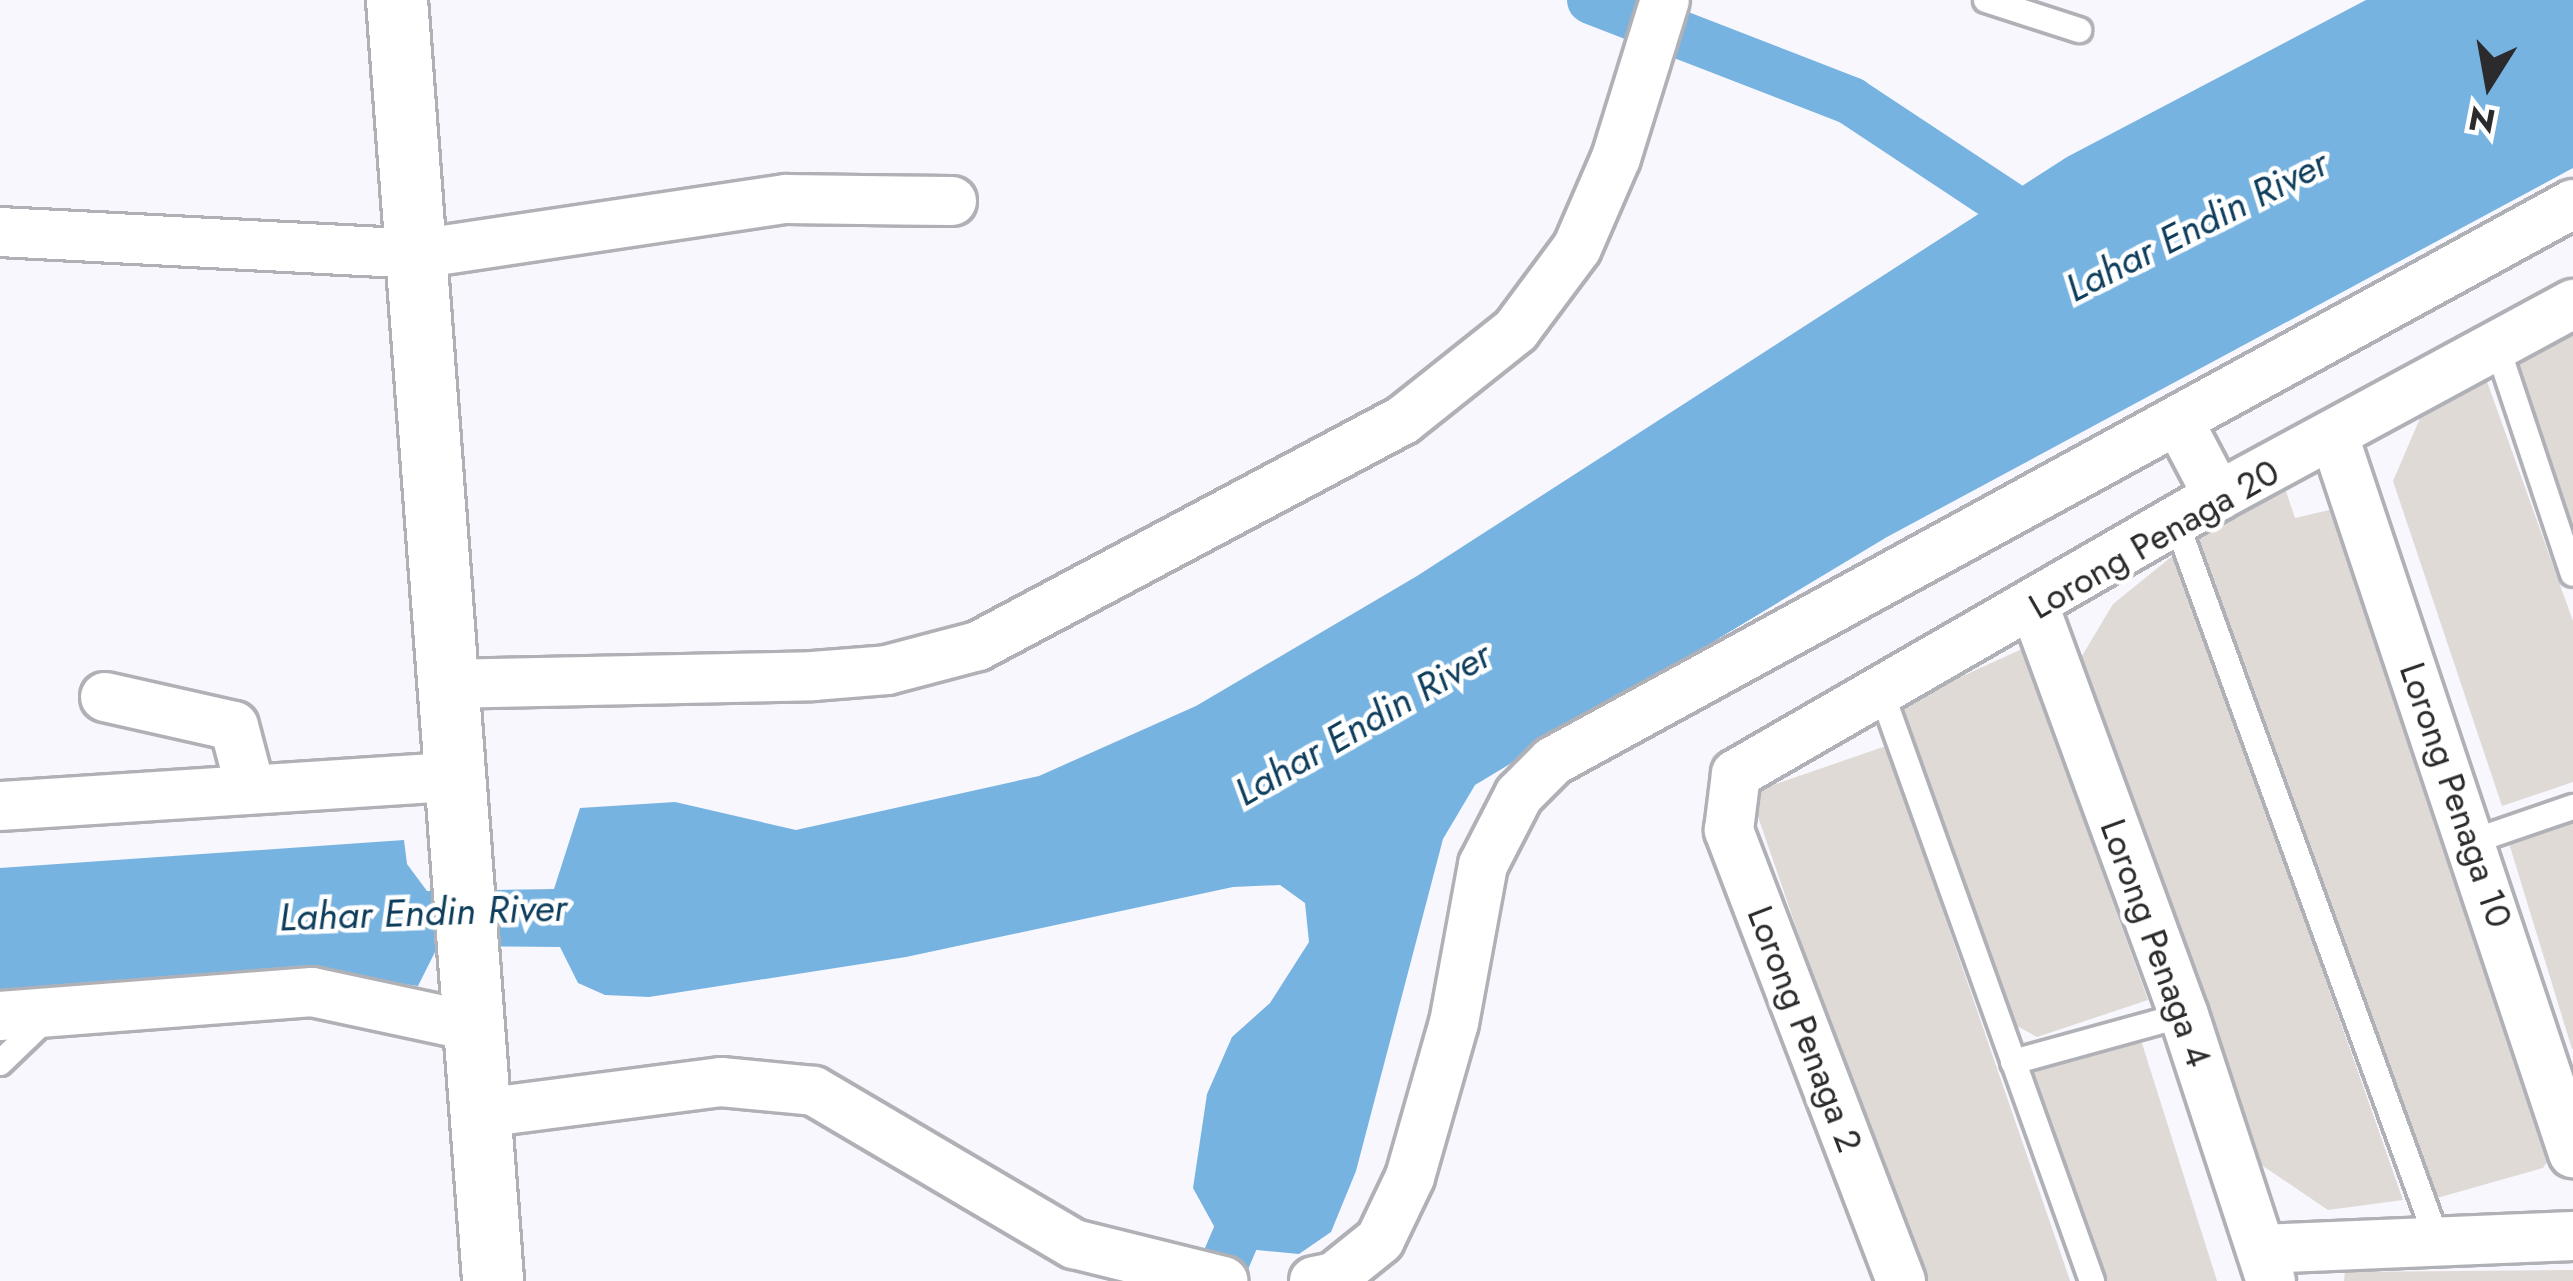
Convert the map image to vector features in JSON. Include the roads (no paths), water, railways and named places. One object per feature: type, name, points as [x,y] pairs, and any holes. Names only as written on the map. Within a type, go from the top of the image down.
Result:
[{"type":"street","points":[[397,0],[453,800],[493,1281]]},
{"type":"street","points":[[445,684],[887,670],[977,646],[1403,421],[1516,330],[1577,248],[1616,158],[1665,0]]},
{"type":"street","points":[[0,232],[417,254],[786,199],[952,201]]},
{"type":"street","points":[[1314,1281],[1334,1276],[1379,1240],[1411,1177],[1454,1023],[1483,865],[1520,795],[1582,745],[2573,204]]},
{"type":"street","name":"Lorong Penaga 20","points":[[1736,774],[2035,608],[2218,496],[2335,439],[2573,304]]},
{"type":"street","points":[[2179,422],[2218,496]]},
{"type":"street","name":"Lorong Penaga 10","points":[[2335,439],[2474,841],[2573,1153]]},
{"type":"street","name":"Lorong Penaga 4","points":[[2035,608],[2184,1015],[2266,1265]]},
{"type":"street","points":[[105,697],[235,726],[250,787]]},
{"type":"street","name":"Lorong Penaga 2","points":[[1736,774],[1730,830],[1900,1281]]},
{"type":"street","points":[[0,806],[250,787],[453,800]]},
{"type":"street","points":[[0,1016],[312,992],[475,1027]]},
{"type":"street","points":[[482,1113],[721,1082],[814,1090],[1074,1244],[1162,1272],[1224,1281]]},
{"type":"street","points":[[2266,1265],[2436,1237],[2573,1236]]},
{"type":"lane","points":[[1986,0],[2079,29]]},
{"type":"lane","points":[[2497,346],[2573,574]]},
{"type":"lane","points":[[2177,524],[2436,1237]]},
{"type":"lane","points":[[1881,691],[2092,1281]]},
{"type":"lane","points":[[2474,841],[2573,807]]},
{"type":"lane","points":[[0,1063],[54,1011]]},
{"type":"lane","points":[[2013,1062],[2184,1015]]},
{"type":"water","name":"Lahar Endin River","points":[[2366,0],[2573,0],[2573,168],[1887,537],[1475,785],[1443,839],[1356,1171],[1331,1232],[1299,1254],[1257,1250],[1215,1228],[1193,1188],[1207,1094],[1232,1037],[1270,1003],[1309,942],[1305,903],[1280,885],[1233,887],[906,957],[649,997],[605,995],[578,983],[560,947],[438,946],[418,986],[312,971],[0,997],[0,868],[404,840],[407,864],[427,891],[554,889],[580,808],[675,802],[796,830],[1039,776],[1196,706],[1417,576],[2067,157]]},
{"type":"waterway","points":[[1591,0],[1851,101],[2040,226],[2044,243]]},
{"type":"waterway","points":[[1217,1281],[1260,1180]]}]
